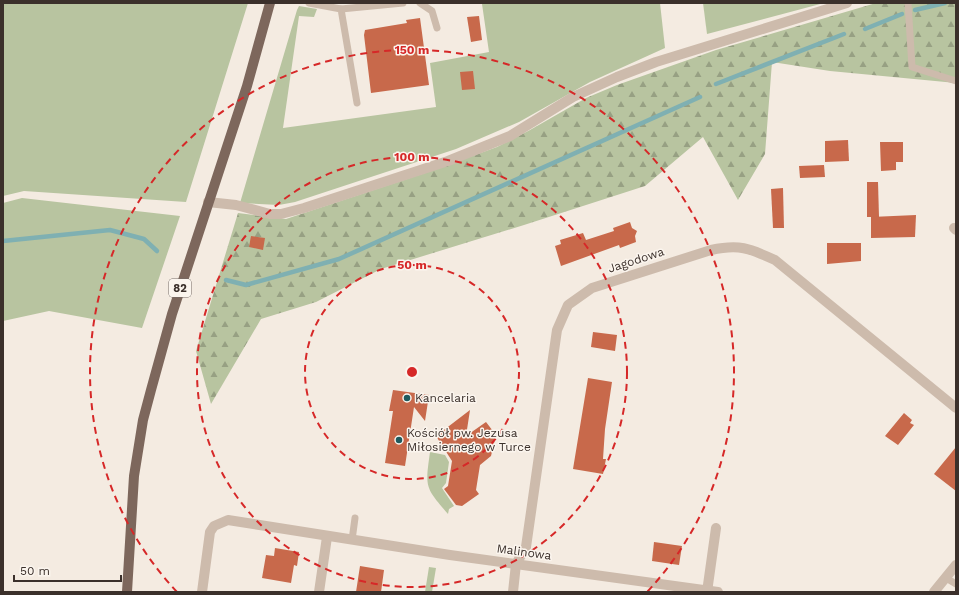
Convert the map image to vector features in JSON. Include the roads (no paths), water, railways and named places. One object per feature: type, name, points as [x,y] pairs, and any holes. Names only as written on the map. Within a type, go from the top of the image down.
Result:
[{"type":"main road","name":"82","points":[[125,592],[134,476],[144,420],[172,314],[247,86],[270,3]]},
{"type":"street","points":[[208,202],[236,205],[270,214],[282,214],[304,208],[448,161],[510,136],[573,97],[656,62],[848,3]]},
{"type":"street","name":"Jagodowa","points":[[513,592],[516,564],[526,546],[557,330],[568,304],[592,288],[711,250],[730,246],[746,248],[775,260],[956,408]]},
{"type":"street","name":"Malinowa","points":[[202,592],[210,532],[220,522],[228,520],[327,537],[718,592]]},
{"type":"street","points":[[707,591],[716,528]]},
{"type":"street","points":[[319,592],[327,537]]},
{"type":"street","points":[[934,592],[956,566]]},
{"type":"lane","points":[[309,3],[341,9],[403,3]]},
{"type":"lane","points":[[420,3],[432,11],[437,28]]},
{"type":"lane","points":[[908,3],[912,67],[956,81]]},
{"type":"lane","points":[[341,9],[356,103]]},
{"type":"lane","points":[[352,540],[355,518]]},
{"type":"lane","points":[[946,578],[956,584]]},
{"type":"waterway","points":[[915,10],[945,3]]},
{"type":"waterway","points":[[865,29],[902,14]]},
{"type":"waterway","points":[[716,84],[844,34]]},
{"type":"waterway","points":[[226,280],[246,285],[339,259],[700,97]]},
{"type":"waterway","points":[[3,241],[110,230],[144,239],[157,251]]},
{"type":"place","name":"Kancelaria","points":[[407,398]]},
{"type":"place","name":"Kościół pw. Jezusa Miłosiernego w Turce","points":[[399,440]]}]
